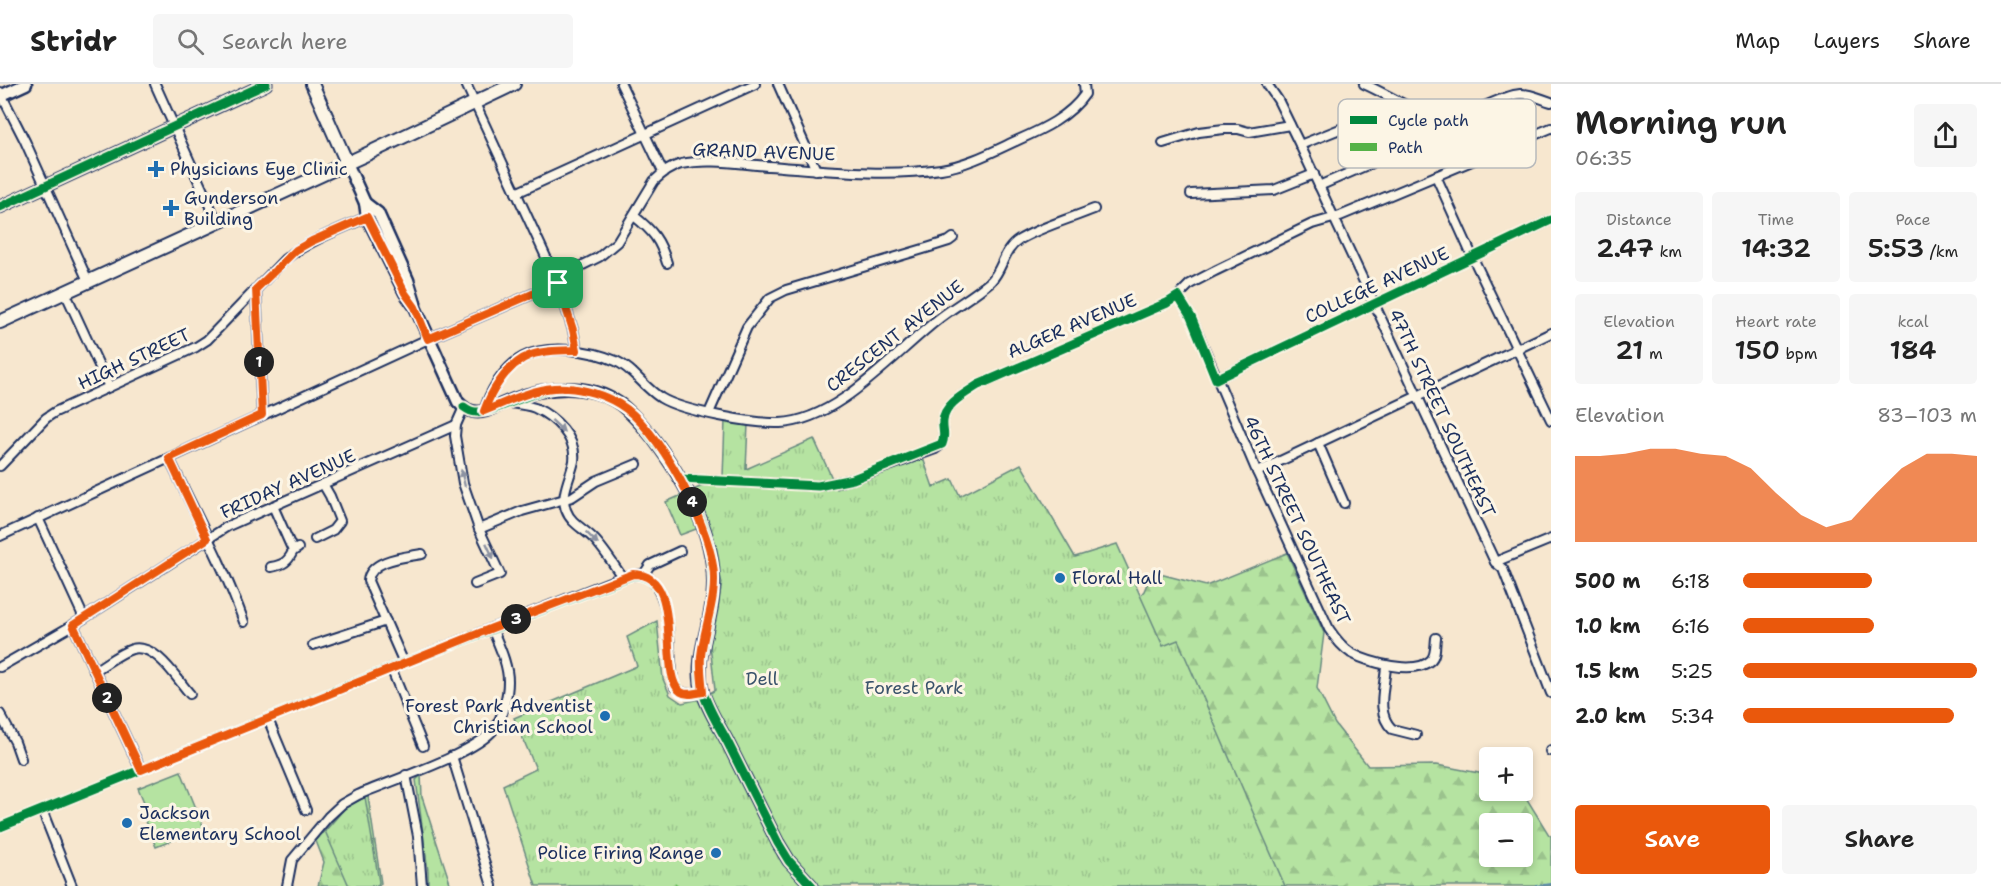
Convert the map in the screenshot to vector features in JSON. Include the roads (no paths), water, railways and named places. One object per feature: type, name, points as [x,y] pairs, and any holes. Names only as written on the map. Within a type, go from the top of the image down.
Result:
[{"type":"main road","points":[[0,94],[26,84]]},
{"type":"main road","points":[[0,207],[266,84]]},
{"type":"main road","points":[[312,84],[366,203],[367,217],[391,253]]},
{"type":"main road","points":[[0,322],[514,84]]},
{"type":"main road","points":[[366,203],[378,213],[405,293],[415,307],[458,402],[470,411],[484,411],[538,392],[566,387],[604,396],[621,405],[642,424],[680,479],[699,517],[714,568],[713,596],[701,656],[703,692],[778,843],[789,861],[812,886]]},
{"type":"street","points":[[154,84],[217,222]]},
{"type":"street","points":[[466,84],[558,283],[577,350]]},
{"type":"street","points":[[0,536],[428,339],[558,283],[563,275],[599,257],[617,242],[654,181],[663,172],[621,84]]},
{"type":"street","points":[[516,193],[755,84]]},
{"type":"street","points":[[778,84],[816,170]]},
{"type":"street","name":"GRAND AVENUE","points":[[663,172],[680,165],[703,161],[816,170],[881,172],[945,168],[981,156],[1029,135],[1060,118],[1078,104],[1085,94],[1084,84]]},
{"type":"street","name":"47TH STREET SOUTHEAST","points":[[1267,84],[1278,100],[1314,174],[1495,562],[1503,569],[1551,693]]},
{"type":"street","points":[[1364,84],[1395,99]]},
{"type":"street","points":[[0,94],[88,281]]},
{"type":"street","points":[[1506,99],[1520,94],[1551,102]]},
{"type":"street","points":[[1163,143],[1199,132],[1224,129],[1249,132],[1290,125]]},
{"type":"street","name":"ALGER AVENUE","points":[[1536,134],[1551,128]]},
{"type":"street","points":[[1300,145],[1338,130]]},
{"type":"street","points":[[1319,186],[1360,168]]},
{"type":"street","name":"ALGER AVENUE","points":[[680,479],[818,486],[853,479],[942,444],[945,436],[942,422],[945,413],[956,400],[978,385],[1167,303],[1190,284],[1312,224],[1455,168]]},
{"type":"street","points":[[1191,194],[1274,190],[1314,174]]},
{"type":"street","points":[[1436,176],[1551,420]]},
{"type":"street","name":"CRESCENT AVENUE","points":[[484,411],[488,398],[504,376],[524,357],[577,350],[616,361],[635,374],[661,399],[740,420],[796,422],[814,416],[856,389],[936,320],[993,280],[1006,252],[1018,241],[1094,209]]},
{"type":"street","points":[[634,216],[651,229],[662,246],[668,263]]},
{"type":"street","name":"HIGH STREET","points":[[0,466],[46,418],[196,347],[207,340],[296,250],[367,217]]},
{"type":"street","name":"COLLEGE AVENUE","points":[[1216,379],[1551,220]]},
{"type":"street","points":[[709,412],[747,327],[770,298],[786,290],[953,238]]},
{"type":"street","points":[[256,289],[262,415]]},
{"type":"street","points":[[65,292],[109,387]]},
{"type":"street","name":"46TH STREET SOUTHEAST","points":[[1178,296],[1191,317],[1257,472],[1329,629],[1337,641],[1349,652],[1386,666],[1413,667],[1431,661],[1434,656],[1436,638]]},
{"type":"street","points":[[1257,472],[1551,333]]},
{"type":"street","points":[[506,402],[533,407],[561,427],[568,436],[574,447],[574,459],[564,500],[571,520],[595,539],[622,577]]},
{"type":"street","points":[[464,407],[456,425],[456,443],[464,483],[479,529],[500,574],[475,584]]},
{"type":"street","name":"FRIDAY AVENUE","points":[[0,667],[73,625],[207,539],[236,523],[456,425]]},
{"type":"street","points":[[1318,443],[1344,502]]},
{"type":"street","points":[[169,458],[230,583],[244,622]]},
{"type":"street","points":[[479,529],[538,506],[572,497],[596,481],[637,464]]},
{"type":"street","points":[[315,539],[333,530],[340,521],[323,484]]},
{"type":"street","points":[[271,567],[289,560],[295,549],[273,506]]},
{"type":"street","points":[[38,518],[84,618]]},
{"type":"street","points":[[1495,562],[1551,539]]},
{"type":"street","points":[[644,574],[650,564],[680,551]]},
{"type":"street","points":[[404,663],[368,581],[373,569],[387,562],[422,554]]},
{"type":"street","points":[[0,827],[622,577],[644,574],[654,581],[664,605],[675,687],[687,694],[703,692]]},
{"type":"street","points":[[313,645],[386,621]]},
{"type":"street","points":[[73,625],[141,770]]},
{"type":"street","points":[[287,886],[292,860],[342,804],[358,795],[474,746],[494,729],[505,702],[508,680],[504,660],[492,628]]},
{"type":"street","points":[[94,670],[132,649],[142,649],[157,656],[190,694]]},
{"type":"street","points":[[1386,666],[1381,708],[1383,716],[1392,729],[1416,735]]},
{"type":"street","points":[[391,668],[423,746]]},
{"type":"street","points":[[0,714],[21,759]]},
{"type":"street","points":[[268,719],[306,810]]},
{"type":"street","points":[[452,756],[492,886]]},
{"type":"street","points":[[406,775],[418,836],[422,886]]},
{"type":"street","points":[[42,810],[72,886]]},
{"type":"waterway","points":[[1536,886],[1551,884]]},
{"type":"place","name":"Physicians Eye Clinic","points":[[156,169]]},
{"type":"place","name":"Gunderson Building","points":[[171,208]]},
{"type":"place","name":"Floral Hall","points":[[1060,578]]},
{"type":"place","name":"Forest Park Adventist Christian School","points":[[605,716]]},
{"type":"place","name":"Jackson Elementary School","points":[[127,823]]},
{"type":"place","name":"Police Firing Range","points":[[716,853]]},
{"type":"park label","name":"Dell","points":[[762,679]]},
{"type":"park label","name":"Forest Park","points":[[914,688]]}]
